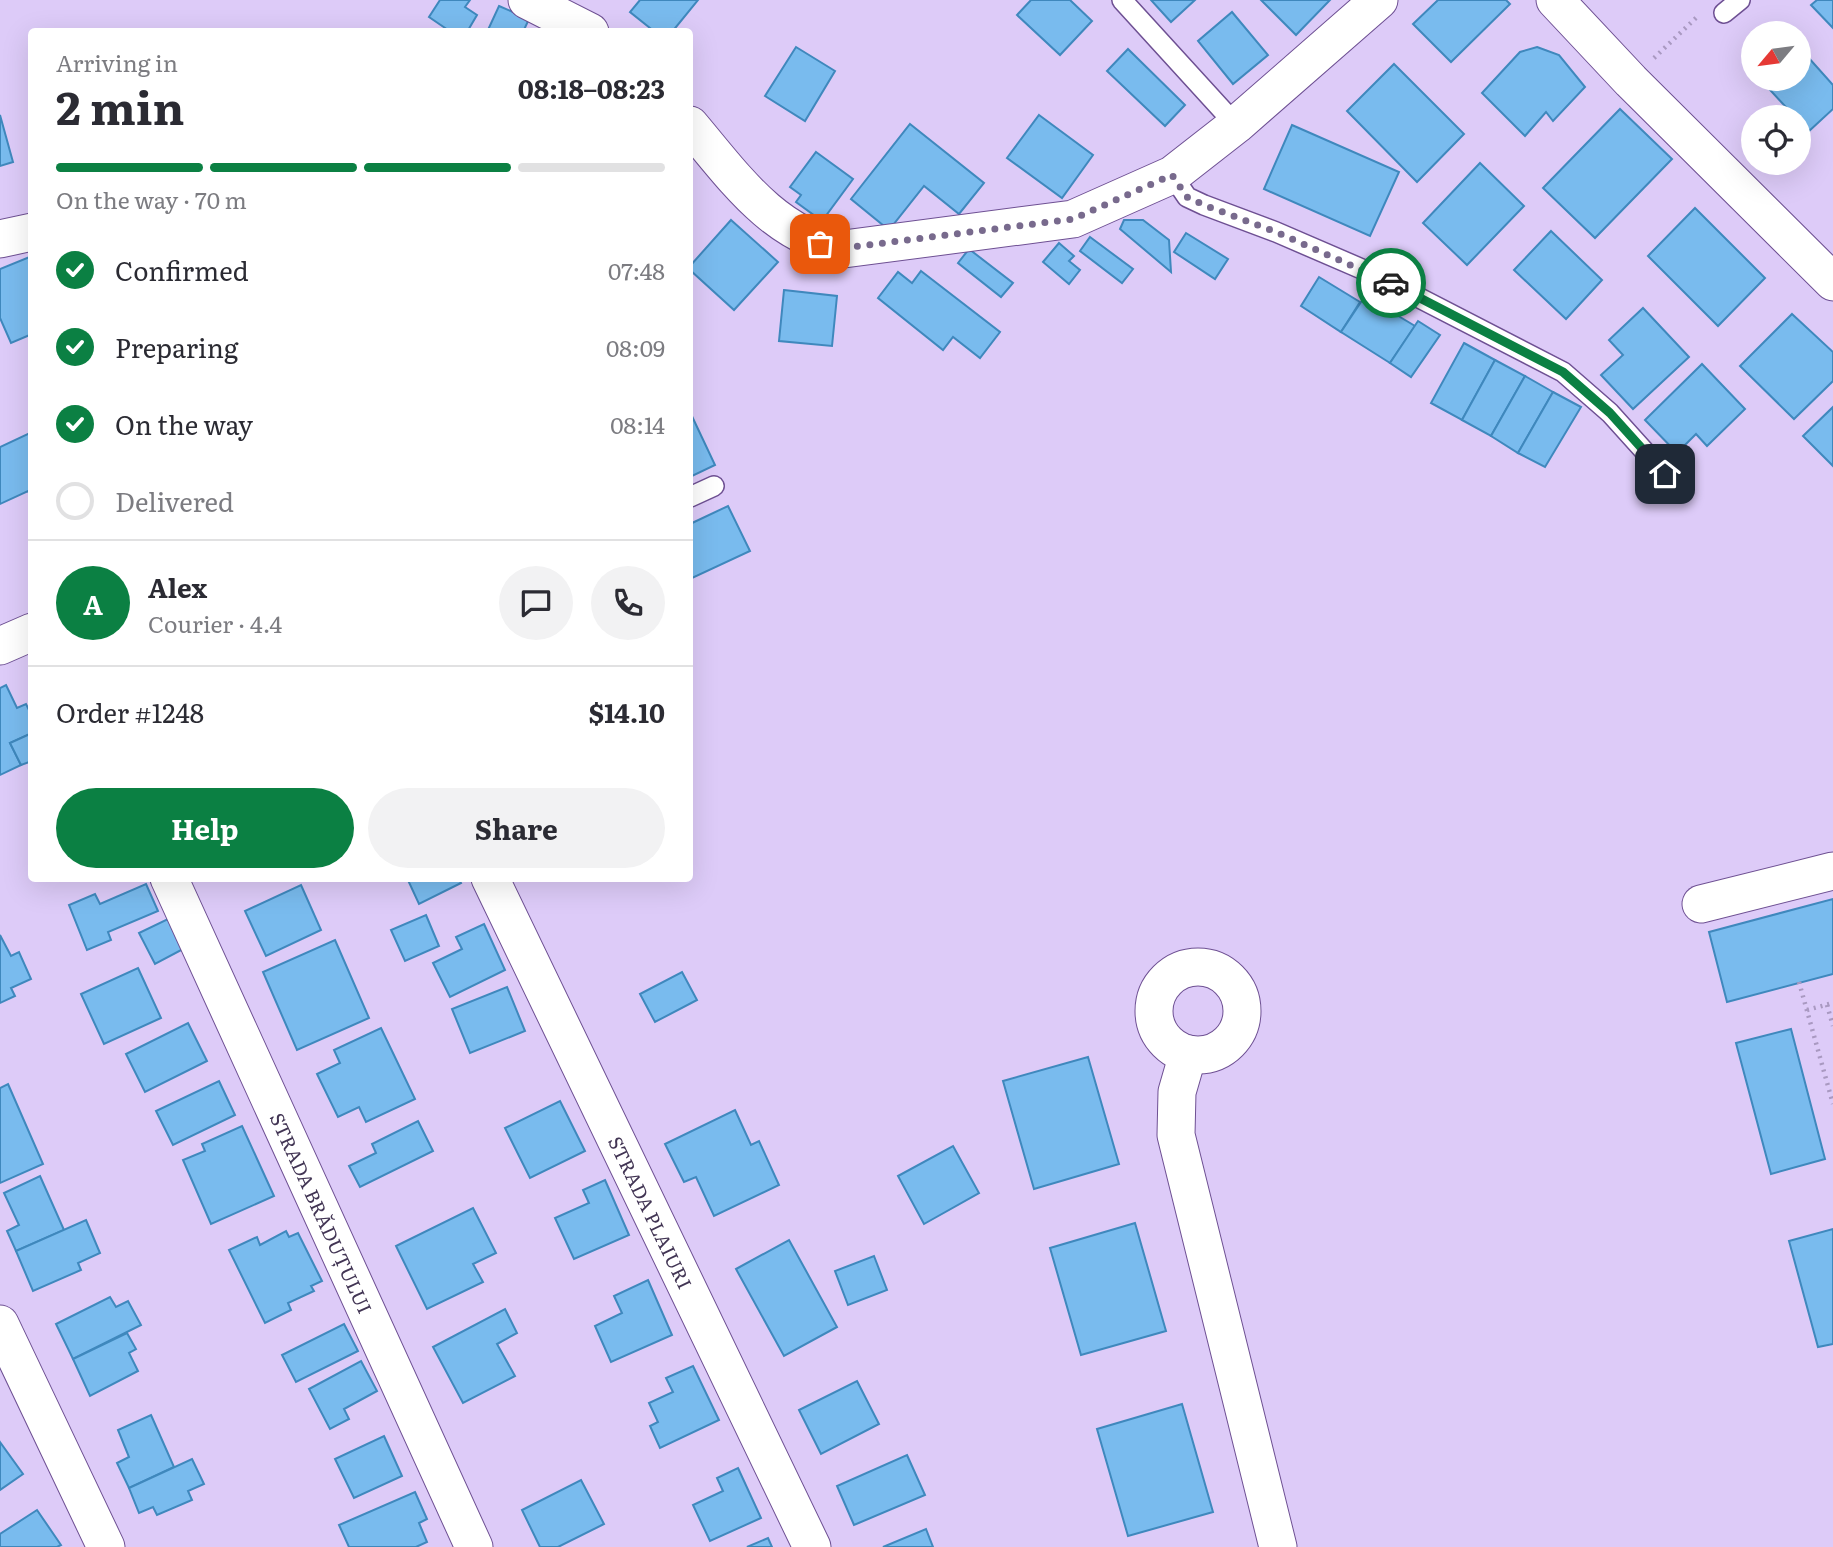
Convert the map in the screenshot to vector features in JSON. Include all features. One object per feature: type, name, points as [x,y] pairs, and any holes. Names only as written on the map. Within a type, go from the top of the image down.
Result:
[{"type":"street","points":[[527,0],[582,28]]},
{"type":"street","points":[[693,129],[752,198],[774,218],[820,244],[844,248],[1073,219],[1172,175],[1237,125],[1379,0]]},
{"type":"street","points":[[1555,0],[1631,81],[1833,282]]},
{"type":"street","points":[[0,239],[28,233]]},
{"type":"street","points":[[0,646],[28,634]]},
{"type":"street","points":[[1702,904],[1833,871]]},
{"type":"street","name":"STRADA BRĂDUȚULUI","points":[[171,882],[474,1547]]},
{"type":"street","name":"STRADA PLAIURI","points":[[492,882],[812,1547]]},
{"type":"street","points":[[1188,1054],[1177,1093],[1176,1135],[1278,1547]]},
{"type":"street","points":[[0,1324],[106,1547]]},
{"type":"lane","points":[[1122,0],[1237,125]]},
{"type":"lane","points":[[1724,13],[1740,0]]},
{"type":"lane","points":[[1172,175],[1187,197],[1371,273],[1563,372],[1610,413],[1665,474]]},
{"type":"lane","points":[[693,495],[714,485]]},
{"type":"path","points":[[1631,81],[1713,2],[1724,13]]},
{"type":"path","points":[[1799,982],[1833,1104]]},
{"type":"path","points":[[1807,1010],[1830,1004],[1833,1026]]},
{"type":"building","points":[[440,0],[470,0],[465,7],[477,15],[469,28],[445,28],[429,17]]},
{"type":"building","points":[[640,0],[698,0],[675,28],[650,28],[630,12]]},
{"type":"building","points":[[1031,0],[1070,0],[1092,21],[1060,55],[1017,15]]},
{"type":"building","points":[[1151,0],[1195,0],[1171,22]]},
{"type":"building","points":[[1261,0],[1330,0],[1296,35]]},
{"type":"building","points":[[1438,0],[1506,0],[1510,4],[1451,62],[1413,24]]},
{"type":"building","points":[[1817,0],[1833,0],[1833,28],[1811,5]]},
{"type":"building","points":[[499,6],[529,19],[525,28],[489,28]]},
{"type":"building","points":[[1232,12],[1268,55],[1233,84],[1198,41]]},
{"type":"building","points":[[796,47],[835,71],[805,121],[765,96]]},
{"type":"building","points":[[1537,47],[1559,55],[1585,87],[1553,121],[1546,112],[1525,136],[1482,93],[1520,52]]},
{"type":"building","points":[[1128,49],[1185,105],[1165,126],[1107,71]]},
{"type":"building","points":[[1811,60],[1833,85],[1833,109],[1811,129],[1811,105],[1784,105],[1771,91],[1811,91]]},
{"type":"building","points":[[1394,64],[1464,134],[1417,182],[1347,111]]},
{"type":"building","points":[[1620,109],[1672,159],[1595,238],[1543,188]]},
{"type":"building","points":[[0,115],[13,162],[0,166]]},
{"type":"building","points":[[1039,115],[1093,155],[1062,198],[1007,158]]},
{"type":"building","points":[[910,124],[984,183],[959,214],[924,186],[889,230],[851,199]]},
{"type":"building","points":[[1292,125],[1399,172],[1370,236],[1264,189]]},
{"type":"building","points":[[816,152],[853,179],[822,221],[796,202],[801,195],[790,187]]},
{"type":"building","points":[[1480,163],[1524,206],[1467,265],[1423,223]]},
{"type":"building","points":[[1695,208],[1765,278],[1718,326],[1648,256]]},
{"type":"building","points":[[731,220],[778,262],[734,310],[693,273],[693,263]]},
{"type":"building","points":[[1124,220],[1143,220],[1169,240],[1171,272],[1120,229]]},
{"type":"building","points":[[1551,231],[1602,280],[1566,319],[1514,270]]},
{"type":"building","points":[[1186,233],[1228,259],[1215,279],[1174,252]]},
{"type":"building","points":[[1090,237],[1133,269],[1122,283],[1080,251]]},
{"type":"building","points":[[1059,243],[1074,256],[1069,261],[1080,270],[1069,284],[1043,262]]},
{"type":"building","points":[[969,249],[1013,283],[1001,297],[958,263]]},
{"type":"building","points":[[28,258],[28,336],[11,343],[0,318],[0,269]]},
{"type":"building","points":[[921,271],[1000,332],[980,358],[953,337],[943,350],[878,298],[898,272],[912,283]]},
{"type":"building","points":[[1319,277],[1360,302],[1341,332],[1301,306]]},
{"type":"building","points":[[784,290],[837,296],[832,346],[779,341]]},
{"type":"building","points":[[1365,296],[1415,326],[1390,363],[1341,332]]},
{"type":"building","points":[[1643,308],[1689,357],[1633,409],[1601,375],[1623,355],[1609,340]]},
{"type":"building","points":[[1792,314],[1833,352],[1833,381],[1794,419],[1740,366]]},
{"type":"building","points":[[1418,321],[1440,335],[1411,377],[1390,363]]},
{"type":"building","points":[[1464,343],[1495,360],[1462,420],[1431,403]]},
{"type":"building","points":[[1495,360],[1525,376],[1491,436],[1462,420]]},
{"type":"building","points":[[1702,364],[1745,409],[1707,446],[1696,434],[1677,453],[1645,420]]},
{"type":"building","points":[[1525,376],[1553,392],[1518,453],[1491,436]]},
{"type":"building","points":[[1553,392],[1581,407],[1545,467],[1518,453]]},
{"type":"building","points":[[1833,407],[1833,466],[1803,436]]},
{"type":"building","points":[[693,418],[715,465],[693,476]]},
{"type":"building","points":[[28,434],[28,491],[0,504],[0,447]]},
{"type":"building","points":[[728,506],[750,551],[693,578],[693,523]]},
{"type":"building","points":[[6,685],[17,708],[26,704],[28,735],[10,743],[21,765],[0,775],[0,688]]},
{"type":"building","points":[[28,735],[28,762],[21,765],[10,743]]},
{"type":"building","points":[[409,882],[461,883],[419,904]]},
{"type":"building","points":[[146,884],[158,911],[108,932],[111,940],[87,950],[69,905],[95,894],[100,904]]},
{"type":"building","points":[[301,885],[321,930],[266,956],[245,911]]},
{"type":"building","points":[[1833,899],[1833,974],[1727,1002],[1709,932]]},
{"type":"building","points":[[426,915],[439,946],[405,961],[391,930]]},
{"type":"building","points":[[170,918],[185,948],[155,964],[139,933]]},
{"type":"building","points":[[484,924],[505,970],[450,997],[433,963],[462,949],[456,937]]},
{"type":"building","points":[[0,935],[11,956],[19,952],[31,979],[11,988],[15,996],[0,1003]]},
{"type":"building","points":[[335,940],[369,1018],[297,1050],[263,972]]},
{"type":"building","points":[[138,968],[161,1018],[104,1044],[81,994]]},
{"type":"building","points":[[682,972],[697,1000],[655,1022],[640,994]]},
{"type":"building","points":[[507,987],[525,1031],[470,1053],[452,1009]]},
{"type":"building","points":[[188,1023],[207,1061],[145,1092],[126,1054]]},
{"type":"building","points":[[381,1028],[415,1099],[366,1122],[359,1107],[338,1117],[317,1074],[340,1063],[334,1050]]},
{"type":"building","points":[[1791,1029],[1825,1159],[1771,1174],[1736,1043]]},
{"type":"building","points":[[1088,1057],[1119,1164],[1034,1189],[1003,1081]]},
{"type":"building","points":[[219,1081],[235,1115],[173,1145],[156,1111]]},
{"type":"building","points":[[8,1084],[43,1164],[0,1183],[0,1088]]},
{"type":"building","points":[[560,1101],[585,1151],[530,1178],[505,1128]]},
{"type":"building","points":[[735,1110],[751,1145],[759,1141],[779,1185],[714,1216],[696,1177],[684,1182],[665,1144]]},
{"type":"building","points":[[418,1121],[433,1151],[360,1187],[349,1166],[376,1153],[372,1144]]},
{"type":"building","points":[[242,1126],[274,1196],[211,1224],[183,1160],[205,1151],[202,1144]]},
{"type":"building","points":[[953,1146],[979,1193],[924,1224],[898,1176]]},
{"type":"building","points":[[40,1176],[64,1230],[16,1251],[7,1231],[19,1225],[4,1193]]},
{"type":"building","points":[[605,1180],[629,1235],[574,1259],[555,1218],[589,1203],[583,1190]]},
{"type":"building","points":[[473,1208],[496,1253],[473,1264],[483,1282],[427,1309],[396,1246]]},
{"type":"building","points":[[86,1220],[100,1253],[78,1263],[81,1270],[33,1291],[16,1251]]},
{"type":"building","points":[[1135,1223],[1166,1331],[1081,1355],[1050,1248]]},
{"type":"building","points":[[1833,1229],[1833,1344],[1818,1347],[1789,1241]]},
{"type":"building","points":[[286,1231],[289,1237],[298,1233],[322,1281],[311,1286],[314,1291],[288,1303],[291,1310],[265,1323],[229,1250],[257,1237],[260,1245]]},
{"type":"building","points":[[789,1240],[837,1327],[784,1356],[736,1269]]},
{"type":"building","points":[[874,1256],[887,1290],[848,1305],[835,1271]]},
{"type":"building","points":[[648,1280],[672,1335],[611,1362],[595,1326],[622,1313],[614,1296]]},
{"type":"building","points":[[110,1297],[116,1307],[128,1301],[141,1325],[73,1359],[56,1324]]},
{"type":"building","points":[[505,1309],[517,1333],[497,1344],[515,1376],[463,1403],[433,1347]]},
{"type":"building","points":[[344,1324],[358,1351],[296,1382],[282,1355]]},
{"type":"building","points":[[127,1333],[136,1349],[129,1353],[138,1371],[90,1396],[73,1359]]},
{"type":"building","points":[[361,1361],[377,1391],[344,1409],[349,1419],[330,1429],[309,1389]]},
{"type":"building","points":[[693,1366],[719,1420],[660,1448],[650,1426],[658,1422],[649,1403],[673,1392],[666,1378]]},
{"type":"building","points":[[857,1381],[879,1424],[821,1454],[799,1410]]},
{"type":"building","points":[[1182,1404],[1213,1512],[1128,1536],[1097,1429]]},
{"type":"building","points":[[151,1415],[174,1467],[129,1488],[117,1463],[129,1457],[118,1430]]},
{"type":"building","points":[[384,1436],[402,1476],[354,1498],[335,1459]]},
{"type":"building","points":[[0,1442],[23,1474],[0,1490]]},
{"type":"building","points":[[907,1455],[925,1495],[854,1525],[837,1486]]},
{"type":"building","points":[[192,1459],[204,1484],[188,1491],[192,1500],[157,1515],[153,1507],[139,1513],[129,1488]]},
{"type":"building","points":[[738,1468],[761,1518],[710,1541],[693,1505],[723,1491],[717,1478]]},
{"type":"building","points":[[581,1480],[604,1524],[558,1547],[540,1547],[522,1510]]},
{"type":"building","points":[[415,1492],[427,1519],[419,1523],[427,1542],[416,1547],[349,1547],[339,1525]]},
{"type":"building","points":[[37,1510],[61,1545],[0,1547],[0,1534]]},
{"type":"building","points":[[926,1529],[933,1547],[883,1547]]},
{"type":"building","points":[[768,1538],[772,1547],[747,1547]]},
{"type":"way so far","points":[[820,244],[844,248],[1073,219],[1172,175],[1187,197],[1276,232],[1391,283]]},
{"type":"route","points":[[1391,283],[1563,372],[1610,413],[1665,474]]}]
